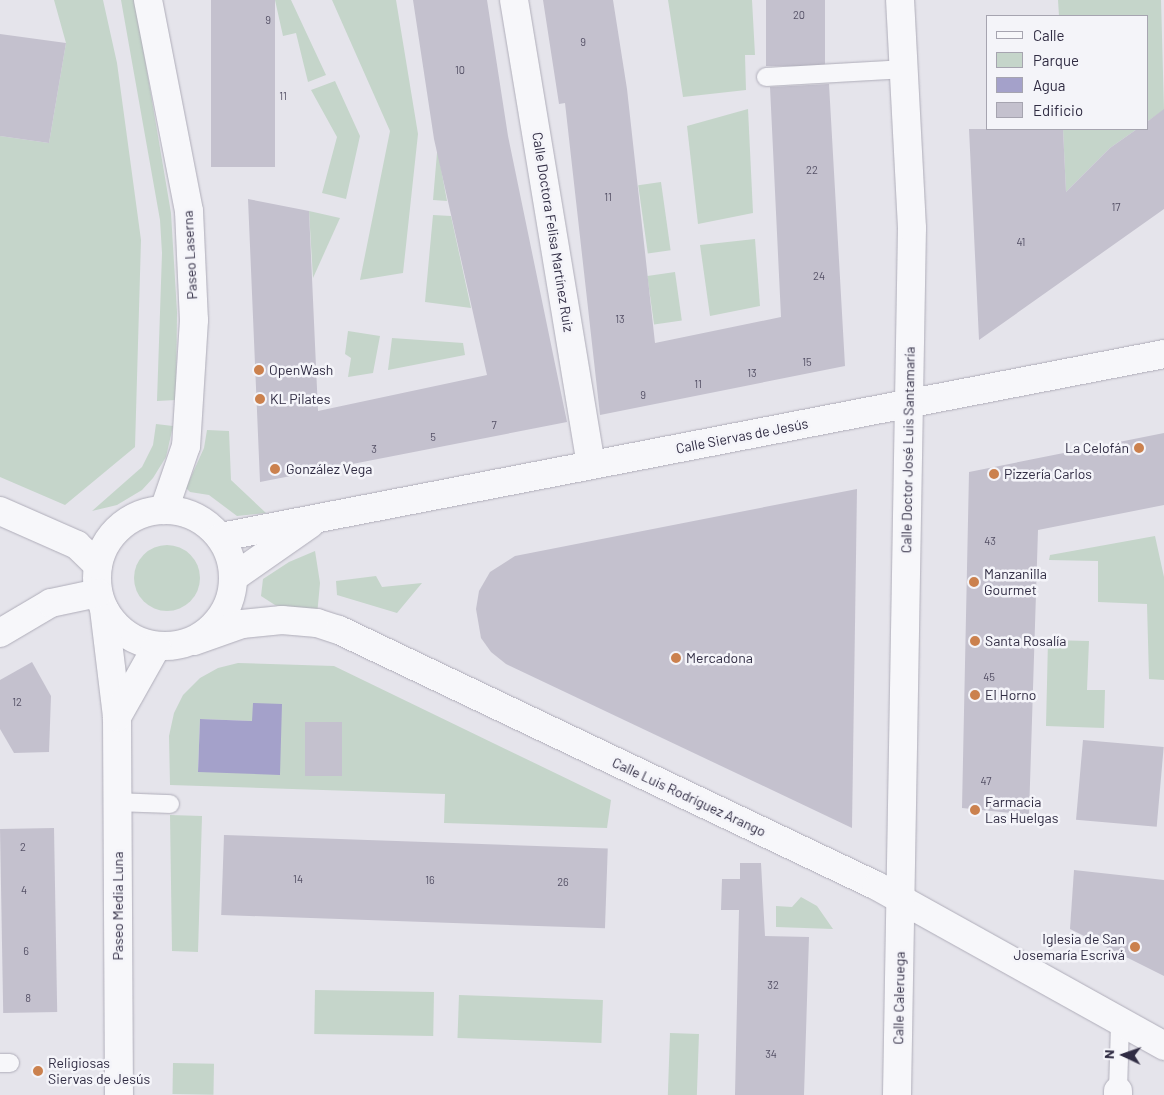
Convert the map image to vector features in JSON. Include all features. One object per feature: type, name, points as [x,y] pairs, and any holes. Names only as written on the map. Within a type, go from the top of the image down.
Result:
[{"type":"street","name":"Paseo Laserna","points":[[148,0],[189,211],[194,320],[187,439],[164,510]]},
{"type":"street","name":"Calle Doctora Felisa Martínez Ruiz","points":[[514,0],[591,465]]},
{"type":"street","name":"Calle Doctor José Luis Santamaría","points":[[900,0],[906,69],[912,228],[900,901]]},
{"type":"street","name":"Calle Siervas de Jesús","points":[[221,537],[1164,354]]},
{"type":"street","points":[[164,510],[185,512],[199,518],[221,537],[230,556],[234,577],[231,597],[223,615],[210,630],[194,641],[157,646],[136,640],[124,631],[101,601],[98,565],[106,544],[118,529],[133,517],[164,510]]},
{"type":"street","points":[[0,511],[77,545],[98,565]]},
{"type":"street","name":"Calle Siervas de Jesús","points":[[234,577],[319,517]]},
{"type":"street","points":[[0,633],[51,604],[101,601]]},
{"type":"street","name":"Paseo Media Luna","points":[[101,601],[117,717],[119,1095]]},
{"type":"street","name":"Calle Luis Rodríguez Arango","points":[[194,641],[242,624],[282,620],[318,623],[339,630],[869,883],[1164,1046]]},
{"type":"street","name":"Paseo Media Luna","points":[[117,717],[157,646]]},
{"type":"street","name":"Calle Caleruega","points":[[897,1095],[900,901]]},
{"type":"lane","points":[[766,77],[906,69]]},
{"type":"lane","points":[[117,802],[170,804]]},
{"type":"lane","points":[[1118,1093],[1120,1022]]},
{"type":"green space","points":[[54,0],[103,0],[117,63],[141,240],[135,447],[65,505],[0,477],[0,136],[49,143],[66,43]]},
{"type":"green space","points":[[121,0],[135,0],[171,213],[177,312],[176,400],[157,401],[162,253],[160,220]]},
{"type":"green space","points":[[275,0],[291,0],[326,75],[308,82],[296,33],[283,36]]},
{"type":"green space","points":[[332,0],[396,0],[418,134],[403,273],[360,280],[390,131]]},
{"type":"green space","points":[[668,0],[752,0],[755,55],[745,55],[746,90],[683,97]]},
{"type":"green space","points":[[1058,0],[1161,0],[1164,110],[1149,120],[1149,15],[1059,15]]},
{"type":"green space","points":[[335,81],[360,136],[346,199],[322,193],[337,137],[311,90]]},
{"type":"green space","points":[[748,109],[753,213],[698,224],[687,126]]},
{"type":"green space","points":[[1063,130],[1136,130],[1110,148],[1066,192]]},
{"type":"green space","points":[[506,139],[440,163],[447,201],[433,200],[437,153]]},
{"type":"green space","points":[[661,182],[671,250],[648,254],[638,185]]},
{"type":"green space","points":[[309,211],[340,218],[313,278]]},
{"type":"green space","points":[[433,215],[451,216],[471,308],[425,302]]},
{"type":"green space","points":[[755,239],[760,306],[710,316],[700,245]]},
{"type":"green space","points":[[675,272],[682,321],[654,324],[647,276]]},
{"type":"green space","points":[[348,331],[380,336],[373,373],[348,377],[351,358],[345,354]]},
{"type":"green space","points":[[392,338],[463,343],[465,355],[388,370]]},
{"type":"green space","points":[[156,424],[173,426],[166,457],[153,478],[142,490],[117,505],[92,511],[142,467],[153,445]]},
{"type":"green space","points":[[207,430],[229,431],[231,480],[266,513],[237,516],[209,495],[190,492],[186,488],[204,448]]},
{"type":"green space","points":[[1155,536],[1164,577],[1164,680],[1149,679],[1147,604],[1098,602],[1098,561],[1049,560],[1050,555]]},
{"type":"green space","points":[[167,545],[180,547],[195,560],[198,565],[200,578],[198,591],[185,606],[180,609],[167,611],[154,609],[139,596],[136,591],[134,578],[136,565],[149,550],[154,547]]},
{"type":"green space","points":[[315,551],[320,583],[317,615],[275,605],[261,596],[263,579],[289,562]]},
{"type":"green space","points":[[376,576],[382,587],[422,583],[397,613],[337,595],[336,581]]},
{"type":"green space","points":[[1048,640],[1089,641],[1087,690],[1105,690],[1104,728],[1046,726]]},
{"type":"green space","points":[[238,663],[334,666],[611,800],[607,828],[444,823],[445,794],[170,785],[169,736],[174,713],[183,695],[200,678],[218,668]],"holes":[[[200,719],[252,721],[198,772]]]},
{"type":"green space","points":[[170,815],[202,816],[198,952],[172,951]]},
{"type":"green space","points":[[801,897],[817,906],[833,929],[776,927],[776,906],[792,907]]},
{"type":"green space","points":[[315,990],[434,992],[433,1036],[314,1034]]},
{"type":"green space","points":[[459,995],[603,1000],[601,1043],[457,1038]]},
{"type":"green space","points":[[670,1033],[699,1034],[697,1095],[668,1095]]},
{"type":"green space","points":[[173,1063],[214,1064],[213,1095],[172,1094]]},
{"type":"water","points":[[253,703],[282,704],[280,775],[198,772],[200,719],[252,721]]},
{"type":"building","points":[[211,0],[275,0],[275,167],[211,167]]},
{"type":"building","points":[[413,0],[487,0],[508,136],[567,422],[260,482],[248,199],[309,211],[318,411],[487,375],[434,139]]},
{"type":"building","points":[[543,0],[613,0],[627,89],[655,343],[781,317],[770,87],[829,84],[845,366],[600,415],[565,103],[559,104]]},
{"type":"building","points":[[766,0],[825,0],[825,66],[766,66]]},
{"type":"building","points":[[0,34],[66,43],[49,143],[0,136]]},
{"type":"building","points":[[1164,109],[1164,209],[979,340],[969,129],[1063,130],[1066,192],[1110,148],[1136,130],[1149,130],[1149,120]]},
{"type":"building","points":[[1164,433],[1164,505],[1038,530],[1029,815],[962,808],[969,472]]},
{"type":"building","name":"Mercadona","points":[[857,489],[852,828],[506,664],[491,652],[481,638],[476,609],[479,591],[490,572],[515,556]]},
{"type":"building","points":[[32,662],[51,696],[49,752],[14,753],[0,729],[0,680]]},
{"type":"building","points":[[305,722],[342,722],[342,776],[305,776]]},
{"type":"building","points":[[1083,740],[1164,747],[1157,827],[1076,820]]},
{"type":"building","points":[[54,828],[57,1012],[3,1013],[0,829]]},
{"type":"building","points":[[224,835],[608,848],[605,928],[221,915]]},
{"type":"building","points":[[740,863],[761,863],[765,936],[809,937],[804,1095],[735,1095],[739,910],[721,910],[722,879],[740,879]]},
{"type":"building","name":"Iglesia de San Josemaría Escrivá","points":[[1074,870],[1164,880],[1164,976],[1070,929]]},
{"type":"place","name":"OpenWash","points":[[259,370]]},
{"type":"place","name":"KL Pilates","points":[[260,399]]},
{"type":"place","name":"La Celofán","points":[[1139,448]]},
{"type":"place","name":"González Vega","points":[[275,469]]},
{"type":"place","name":"Pizzería Carlos","points":[[994,474]]},
{"type":"place","name":"Manzanilla Gourmet","points":[[974,582]]},
{"type":"place","name":"Santa Rosalía","points":[[975,641]]},
{"type":"place","name":"Mercadona","points":[[676,658]]},
{"type":"place","name":"El Horno","points":[[975,695]]},
{"type":"place","name":"Farmacia Las Huelgas","points":[[975,810]]},
{"type":"place","name":"Iglesia de San Josemaría Escrivá","points":[[1135,947]]},
{"type":"place","name":"Religiosas Siervas de Jesús","points":[[38,1071]]}]
